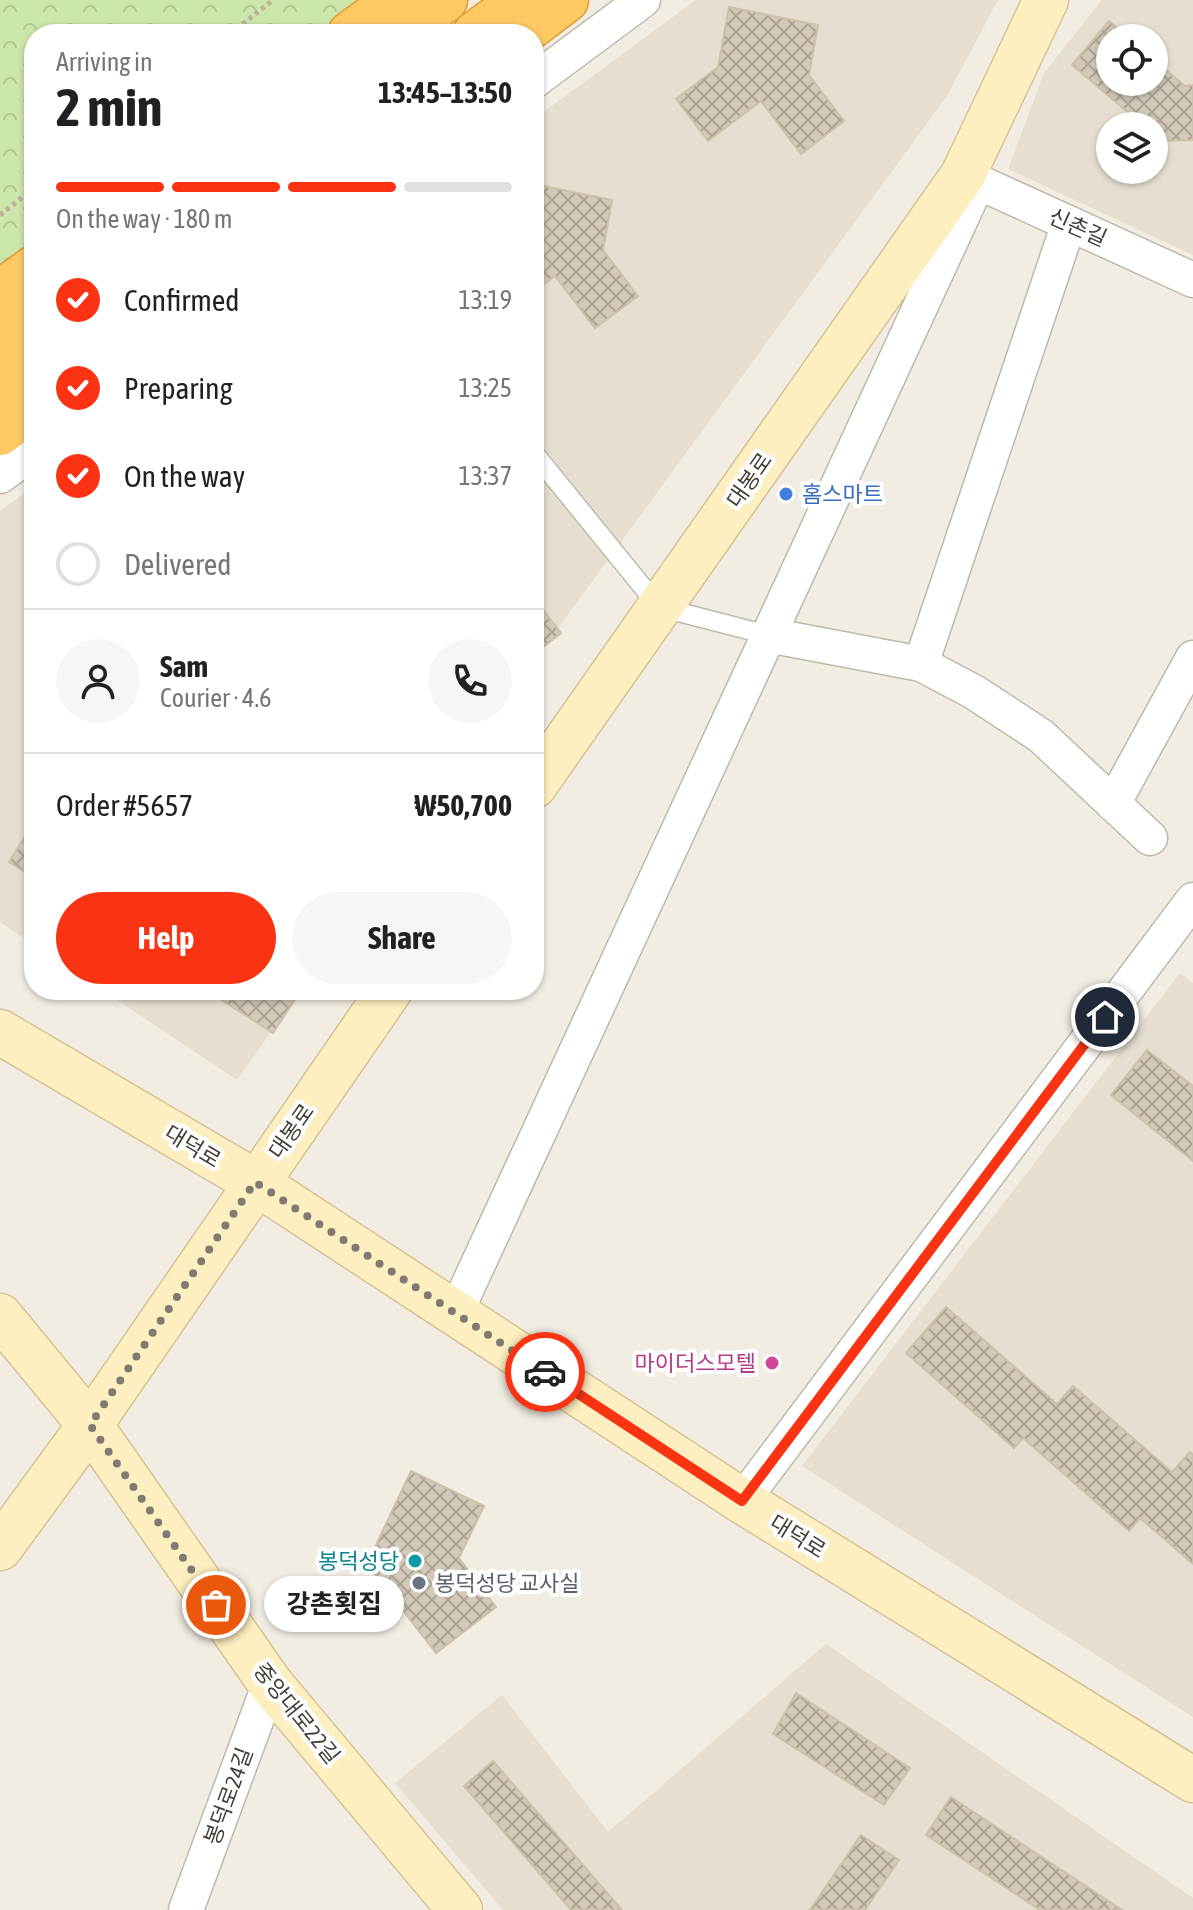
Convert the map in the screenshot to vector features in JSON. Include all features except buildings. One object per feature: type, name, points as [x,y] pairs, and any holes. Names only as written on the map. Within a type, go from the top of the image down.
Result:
[{"type":"highway","points":[[364,24],[396,0]]},
{"type":"highway","points":[[413,24],[445,0]]},
{"type":"highway","points":[[489,24],[521,0]]},
{"type":"highway","points":[[534,24],[566,0]]},
{"type":"highway","points":[[0,293],[24,275]]},
{"type":"highway","points":[[0,338],[24,320]]},
{"type":"highway","points":[[0,388],[24,370]]},
{"type":"highway","points":[[0,433],[24,415]]},
{"type":"street","points":[[544,74],[643,0]]},
{"type":"street","name":"대봉로","points":[[544,772],[659,607],[971,178],[1046,0]]},
{"type":"street","points":[[455,1314],[768,635],[971,178]]},
{"type":"street","name":"신촌길","points":[[971,178],[1193,280]]},
{"type":"street","points":[[921,664],[1069,223]]},
{"type":"street","points":[[0,476],[24,458]]},
{"type":"street","points":[[768,635],[921,664],[974,692],[1041,736],[1150,838]]},
{"type":"street","points":[[1113,804],[1193,658]]},
{"type":"street","points":[[742,1501],[1189,914]]},
{"type":"street","name":"대봉로","points":[[0,1548],[90,1425],[383,1000]]},
{"type":"street","name":"대덕로","points":[[0,1032],[255,1182],[742,1501],[1193,1780]]},
{"type":"street","name":"중앙대로22길","points":[[0,1316],[90,1425],[270,1683],[460,1910]]},
{"type":"street","name":"봉덕로24길","points":[[186,1910],[270,1683]]},
{"type":"lane","points":[[544,465],[659,607],[768,635]]},
{"type":"path","points":[[243,24],[273,0]]},
{"type":"path","points":[[0,215],[24,196]]},
{"type":"shaded area","points":[[696,0],[998,0],[947,96],[544,647],[544,112]]},
{"type":"shaded area","points":[[1102,0],[1193,0],[1193,255],[1008,169],[1044,73]]},
{"type":"shaded area","points":[[24,493],[24,938],[0,922],[0,511]]},
{"type":"shaded area","points":[[1180,973],[1193,983],[1193,1717],[802,1466]]},
{"type":"shaded area","points":[[117,1000],[294,1000],[237,1080]]},
{"type":"shaded area","points":[[826,1644],[1193,1898],[1193,1910],[503,1910],[395,1783],[502,1695],[608,1832]]},
{"type":"green space","points":[[0,0],[374,0],[342,24],[24,24],[24,254],[0,271]]},
{"type":"way so far","points":[[216,1605],[90,1425],[255,1182],[545,1372]]},
{"type":"place","name":"홈스마트","points":[[786,494]]},
{"type":"place","name":"마이더스모텔","points":[[772,1363]]},
{"type":"place","name":"봉덕성당","points":[[415,1561]]},
{"type":"place","name":"봉덕성당 교사실","points":[[419,1583]]},
{"type":"place","name":"강촌횟집","points":[[216,1605]]},
{"type":"route","points":[[545,1372],[742,1501],[1105,1017]]}]
